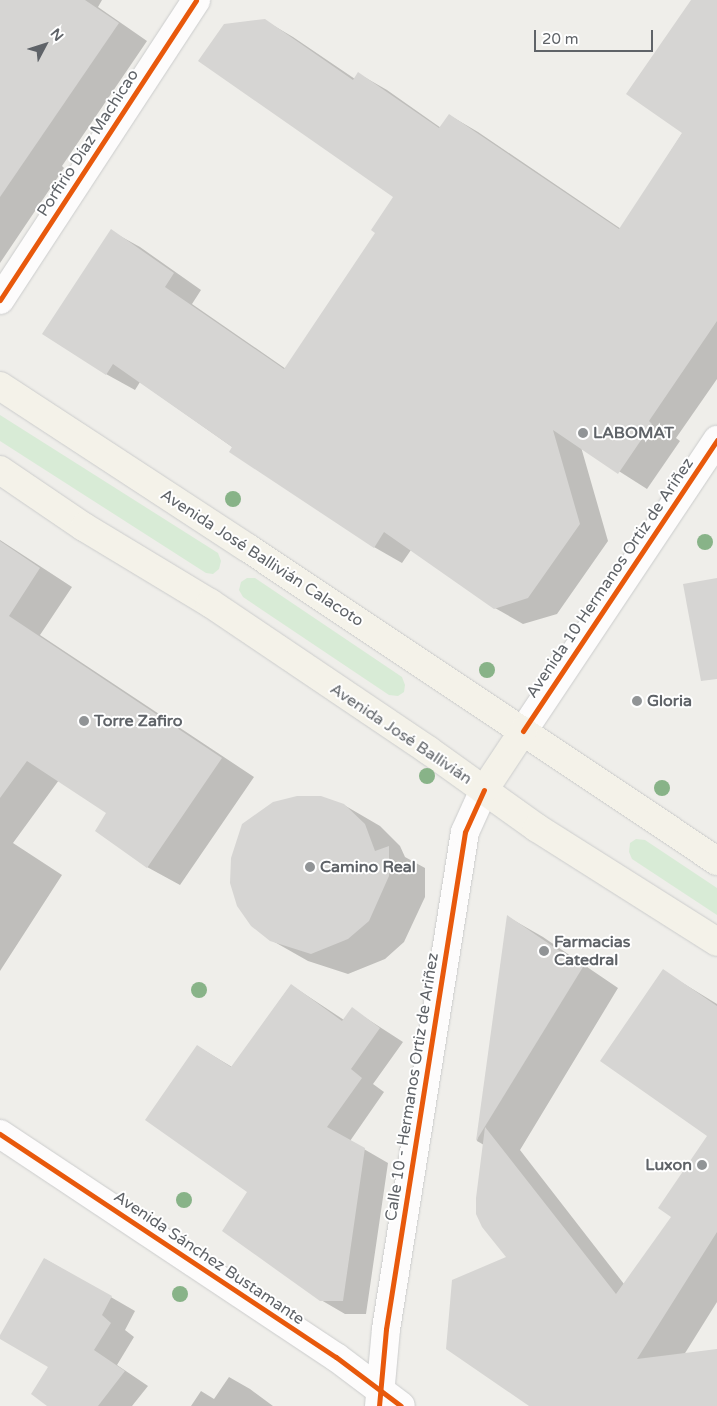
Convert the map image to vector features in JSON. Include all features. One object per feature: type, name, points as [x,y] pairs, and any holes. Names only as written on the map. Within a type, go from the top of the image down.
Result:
[{"type":"main road","name":"Avenida José Ballivián Calacoto","points":[[0,386],[523,731]]},
{"type":"main road","name":"Avenida José Ballivián","points":[[0,470],[84,527],[210,603],[428,750],[537,828],[717,942]]},
{"type":"main road","points":[[484,790],[523,731],[717,861]]},
{"type":"street","name":"Porfirio Díaz Machicao","points":[[0,300],[196,0]]},
{"type":"street","name":"Avenida 10 Hermanos Ortiz de Ariñez","points":[[523,731],[717,440]]},
{"type":"street","name":"Calle 10 - Hermanos Ortiz de Ariñez","points":[[387,1402],[386,1329],[465,832],[484,790]]},
{"type":"street","name":"Avenida Sánchez Bustamante","points":[[0,1134],[336,1357],[387,1402]]},
{"type":"green space","points":[[0,415],[218,553],[221,561],[219,569],[213,574],[206,573],[0,441]]},
{"type":"green space","points":[[247,578],[255,578],[402,677],[405,685],[404,692],[398,696],[389,695],[243,597],[239,590],[241,582]]},
{"type":"green space","points":[[636,839],[645,840],[717,888],[717,915],[632,859],[629,852],[630,843]]},
{"type":"building","points":[[0,0],[85,0],[119,23],[0,197]]},
{"type":"building","points":[[691,0],[717,0],[717,321],[649,421],[652,424],[618,474],[553,430],[580,524],[528,598],[494,609],[384,532],[374,548],[229,452],[232,447],[113,364],[106,375],[42,334],[111,229],[174,273],[165,287],[284,369],[375,233],[371,230],[393,197],[198,61],[224,24],[265,19],[353,80],[358,72],[439,128],[449,114],[619,229],[682,133],[626,94]]},
{"type":"building","name":"Torre Zafiro","points":[[0,541],[40,568],[9,616],[222,758],[147,868],[95,831],[106,813],[27,761],[0,798]]},
{"type":"building","points":[[717,578],[717,679],[701,681],[683,584]]},
{"type":"building","name":"Camino Real","points":[[297,796],[321,796],[344,804],[365,824],[375,851],[389,846],[389,876],[369,921],[348,939],[311,954],[270,941],[251,926],[237,906],[230,883],[231,858],[242,824],[273,802]]},
{"type":"building","points":[[507,915],[583,967],[476,1141]]},
{"type":"building","points":[[663,969],[717,1006],[717,1232],[637,1359],[717,1349],[717,1406],[529,1406],[446,1349],[452,1280],[506,1257],[482,1227],[476,1214],[476,1198],[485,1127],[616,1294],[671,1217],[658,1208],[707,1136],[600,1061]]},
{"type":"building","points":[[291,984],[342,1021],[352,1007],[380,1028],[351,1069],[362,1078],[327,1127],[365,1148],[343,1301],[320,1301],[222,1231],[247,1192],[145,1120],[197,1045],[231,1067]]},
{"type":"building","points":[[44,1258],[112,1296],[102,1315],[111,1323],[94,1350],[125,1371],[98,1406],[47,1406],[31,1394],[48,1367],[0,1339],[0,1335]]},
{"type":"cycle path","points":[[0,300],[196,0]]},
{"type":"cycle path","points":[[523,731],[717,440]]},
{"type":"cycle path","points":[[379,1406],[386,1329],[465,832],[484,790]]},
{"type":"cycle path","points":[[0,1134],[336,1357],[401,1406]]},
{"type":"place","name":"LABOMAT","points":[[583,433]]},
{"type":"place","name":"Gloria","points":[[637,701]]},
{"type":"place","name":"Torre Zafiro","points":[[84,721]]},
{"type":"place","name":"Camino Real","points":[[310,867]]},
{"type":"place","name":"Farmacias Catedral","points":[[544,951]]},
{"type":"place","name":"Luxon","points":[[702,1165]]}]
